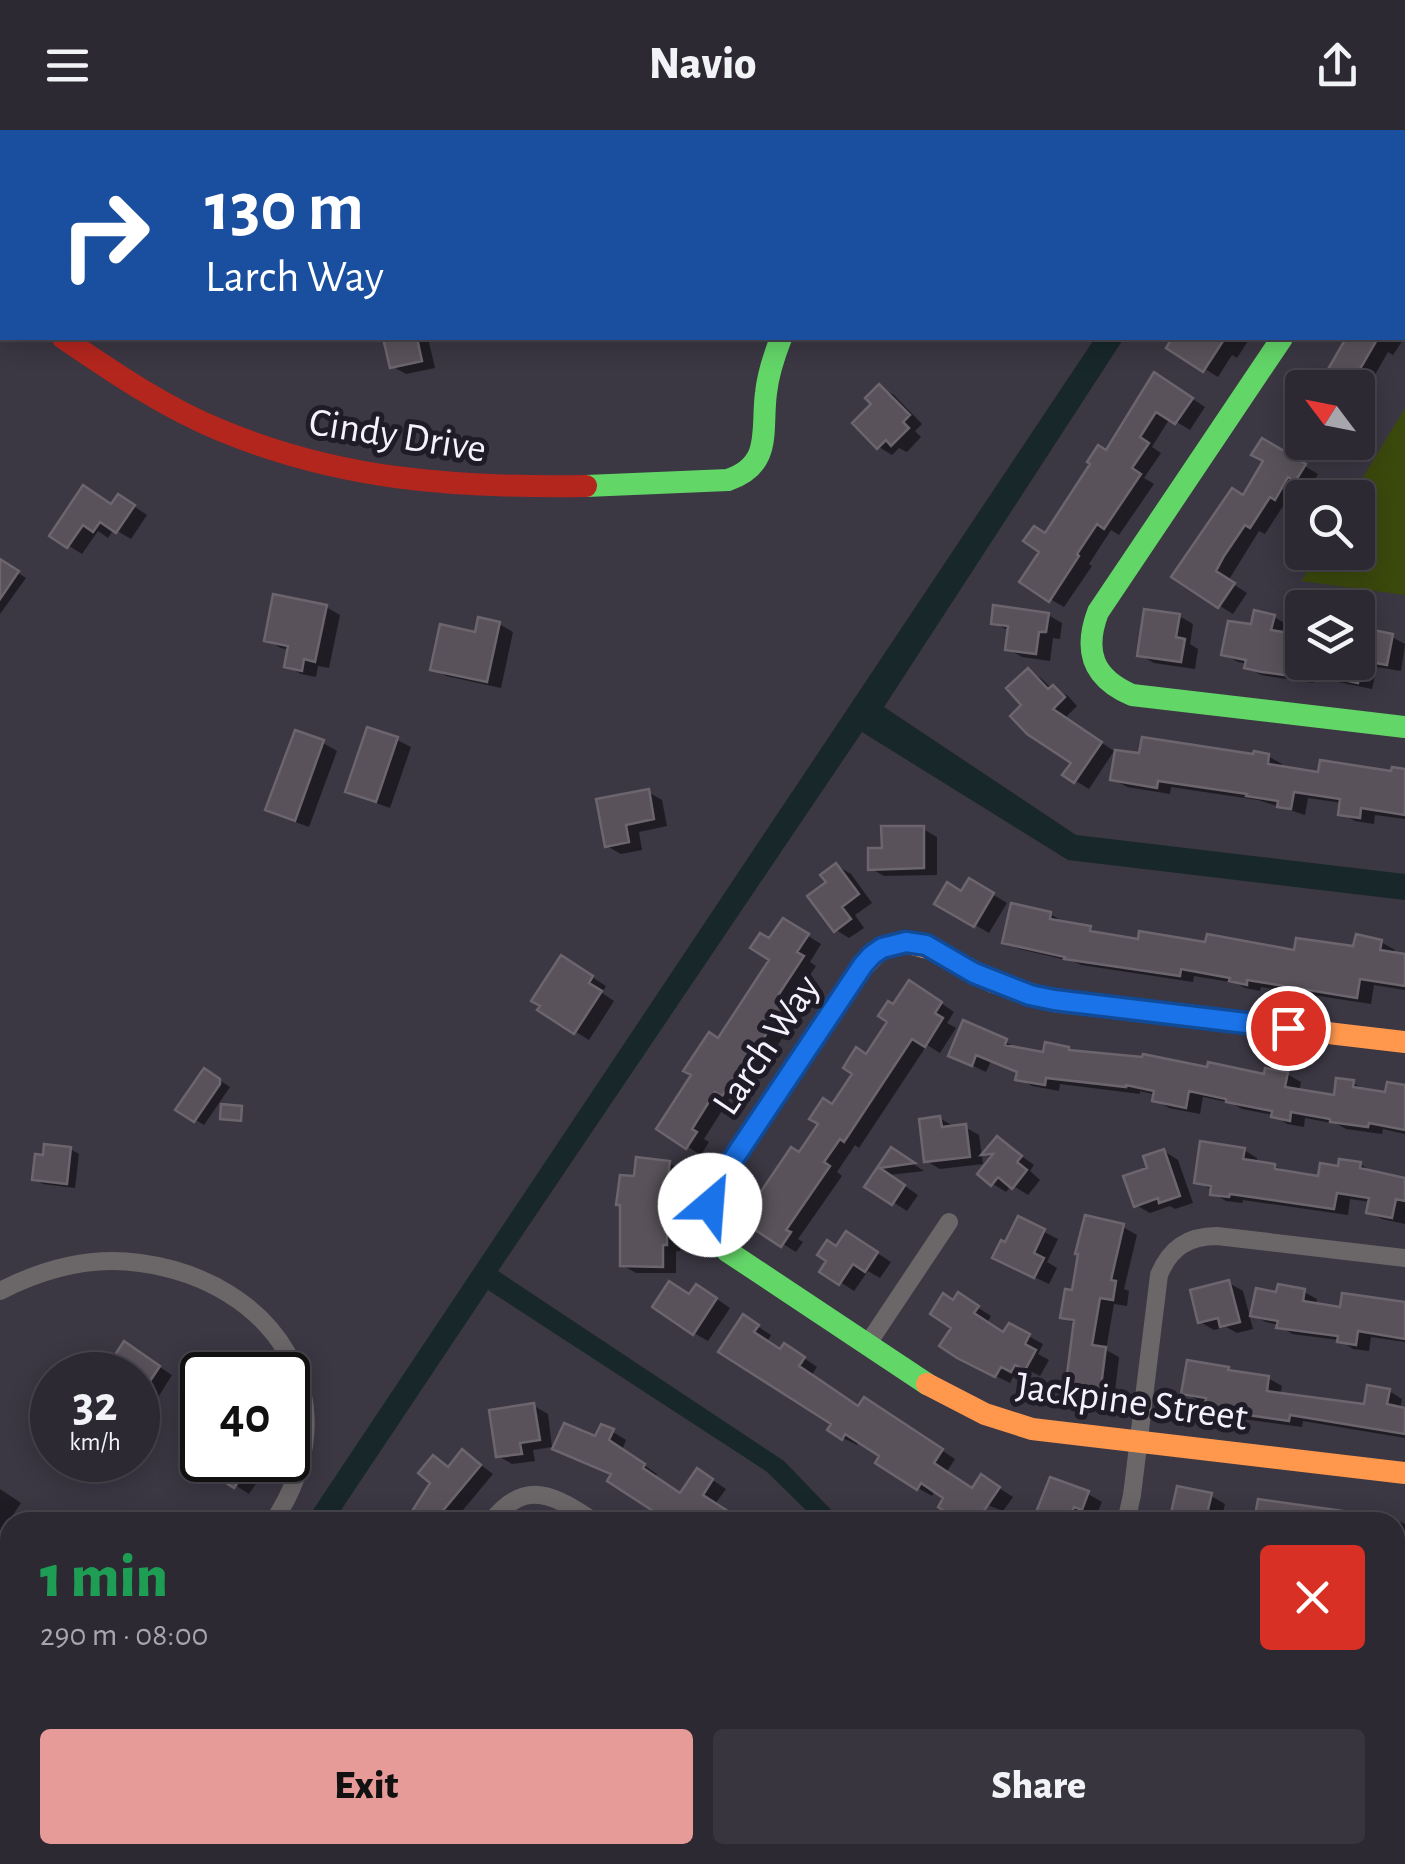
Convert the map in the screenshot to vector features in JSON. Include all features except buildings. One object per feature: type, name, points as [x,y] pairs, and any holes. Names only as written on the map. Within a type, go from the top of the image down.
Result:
[{"type":"street","name":"Cindy Drive","points":[[66,340],[174,408],[270,450],[319,465],[421,484],[512,487],[740,478],[750,472],[761,454],[765,397],[780,340]]},
{"type":"street","points":[[1281,340],[1098,612],[1090,636],[1093,661],[1107,682],[1132,694],[1405,727]]},
{"type":"street","name":"Larch Way","points":[[867,1345],[727,1251],[713,1230],[710,1205],[718,1182],[832,1011],[863,965],[882,948],[906,942],[926,945],[990,981],[1054,1000],[1405,1042]]},
{"type":"street","points":[[867,1345],[949,1222]]},
{"type":"street","points":[[1128,1512],[1159,1274],[1181,1244],[1217,1236],[1405,1258]]},
{"type":"street","points":[[0,1291],[35,1274],[78,1264],[137,1262],[181,1272],[235,1297],[254,1312],[284,1348],[302,1392],[306,1428],[301,1464],[279,1512]]},
{"type":"street","name":"Jackpine Street","points":[[867,1345],[952,1400],[1032,1429],[1405,1473]]},
{"type":"street","points":[[502,1512],[512,1502],[536,1495],[560,1499],[580,1512]]},
{"type":"green space","points":[[1405,408],[1405,595],[1301,581],[1308,570],[1375,570],[1375,480],[1361,480]]},
{"type":"shaded area","points":[[1094,340],[1123,340],[884,707],[1076,835],[1405,874],[1405,900],[1068,860],[862,732],[498,1271],[784,1461],[833,1512],[808,1512],[766,1471],[488,1290],[340,1512],[312,1512]]},
{"type":"traffic: fast","points":[[586,486],[728,480],[742,473],[752,465],[762,445],[767,386],[780,340]]},
{"type":"traffic: fast","points":[[1281,340],[1098,612],[1092,639],[1095,662],[1108,680],[1132,695],[1405,727]]},
{"type":"traffic: fast","points":[[857,973],[719,1182],[712,1218],[727,1251],[927,1384]]},
{"type":"traffic: slow","points":[[857,973],[878,951],[905,942],[932,949],[993,982],[1054,1001],[1405,1042]]},
{"type":"traffic: slow","points":[[927,1384],[985,1414],[1032,1429],[1405,1473]]},
{"type":"traffic: jam","points":[[66,340],[139,388],[199,421],[310,460],[400,478],[491,485],[586,486]]},
{"type":"route","points":[[710,1205],[718,1182],[863,965],[894,943],[926,945],[974,973],[1030,995],[1288,1028]]}]
